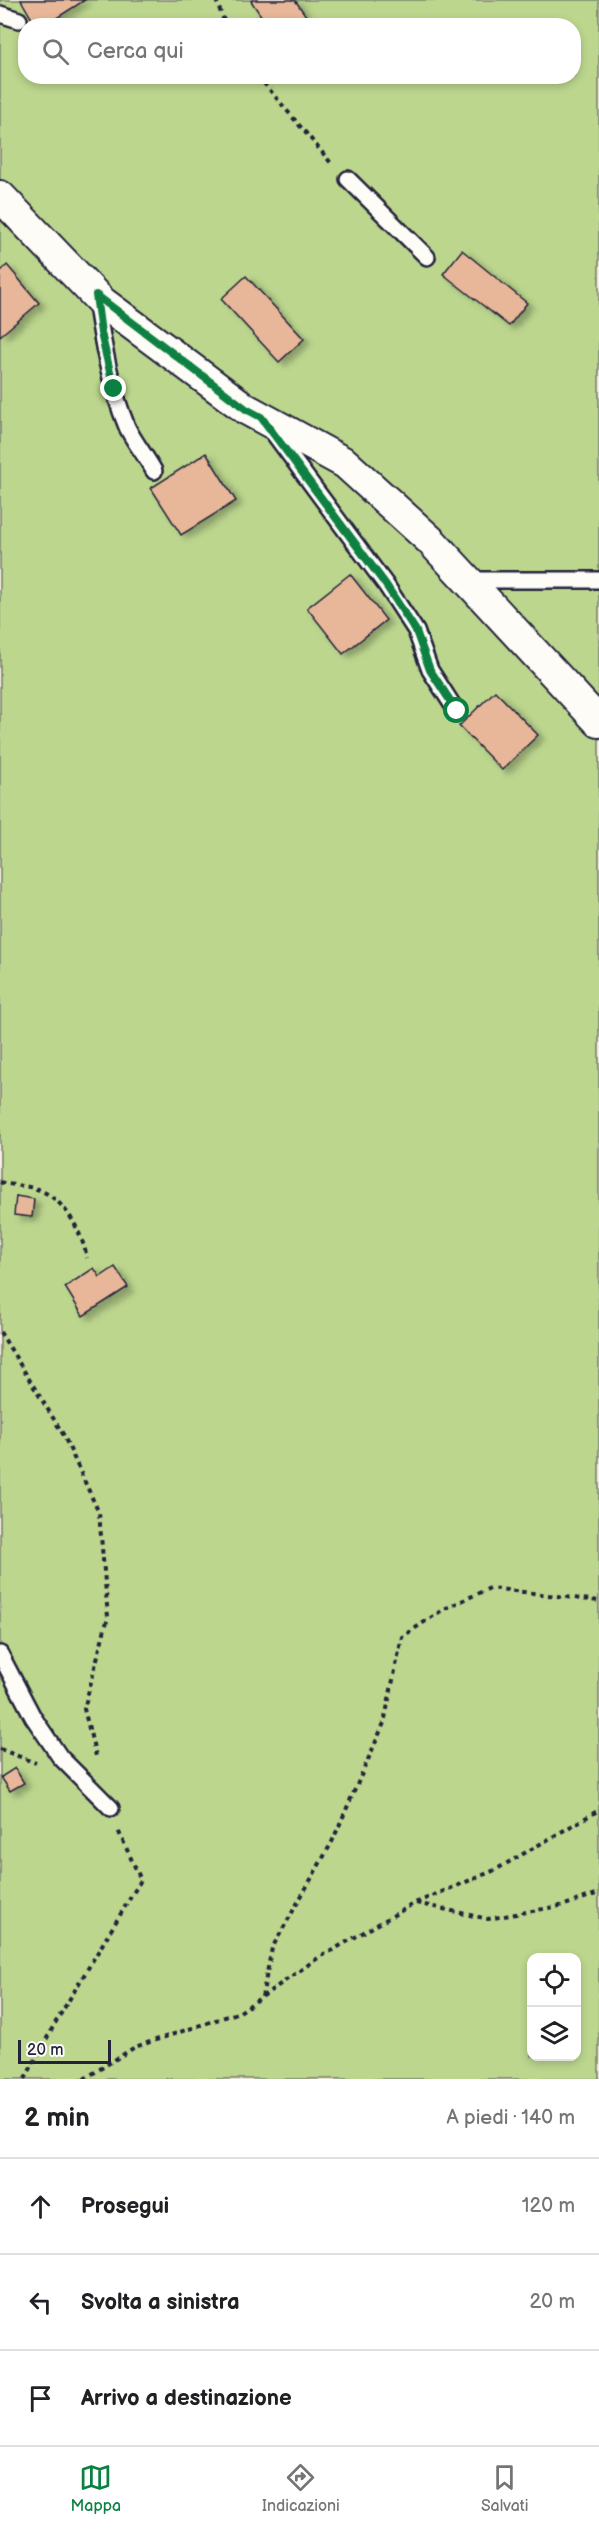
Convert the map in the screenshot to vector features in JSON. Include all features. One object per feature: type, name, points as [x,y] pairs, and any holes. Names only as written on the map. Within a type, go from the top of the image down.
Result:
[{"type":"street","points":[[0,196],[96,295],[238,403],[345,463],[431,541],[599,722]]},
{"type":"lane","points":[[0,14],[18,20]]},
{"type":"lane","points":[[348,179],[427,257]]},
{"type":"lane","points":[[96,295],[101,333],[114,389],[128,428],[154,471]]},
{"type":"lane","points":[[261,417],[386,585],[416,631],[430,670],[457,711]]},
{"type":"lane","points":[[467,580],[599,580]]},
{"type":"lane","points":[[0,1654],[33,1717],[60,1757],[111,1808]]},
{"type":"path","points":[[216,0],[223,18]]},
{"type":"path","points":[[265,84],[348,179]]},
{"type":"path","points":[[0,1182],[37,1189],[61,1204],[78,1228],[87,1258]]},
{"type":"path","points":[[0,1332],[63,1434],[99,1513],[108,1617],[84,1708],[98,1764]]},
{"type":"path","points":[[262,1997],[272,1948],[332,1842],[384,1723],[402,1637],[444,1609],[490,1588],[599,1601]]},
{"type":"path","points":[[0,1749],[38,1764]]},
{"type":"path","points":[[25,2079],[54,2025],[141,1880],[111,1808]]},
{"type":"path","points":[[84,2079],[135,2047],[240,2012],[315,1960],[415,1903],[495,1870],[599,1810]]},
{"type":"path","points":[[415,1903],[488,1919],[565,1905],[599,1893]]},
{"type":"green space","points":[[0,0],[599,0],[599,2079],[0,2079]]},
{"type":"building","points":[[21,0],[85,0],[57,18],[31,18]]},
{"type":"building","points":[[295,0],[307,18],[263,18],[251,1]]},
{"type":"building","points":[[462,250],[527,303],[509,326],[443,274]]},
{"type":"building","points":[[7,265],[39,303],[0,336],[0,272]]},
{"type":"building","points":[[246,276],[304,339],[279,362],[221,299]]},
{"type":"building","points":[[206,453],[236,501],[181,535],[151,488]]},
{"type":"building","points":[[350,574],[386,620],[343,654],[307,608]]},
{"type":"building","points":[[495,691],[538,735],[502,770],[459,726]]},
{"type":"building","points":[[16,1196],[34,1199],[32,1217],[14,1215]]},
{"type":"building","points":[[115,1267],[128,1287],[83,1316],[65,1287],[94,1268],[100,1277]]},
{"type":"building","points":[[15,1768],[24,1783],[10,1791],[1,1777]]},
{"type":"route","points":[[114,389],[101,333],[96,295],[102,302],[246,409],[261,417],[386,585],[416,631],[430,670],[457,711]]}]
